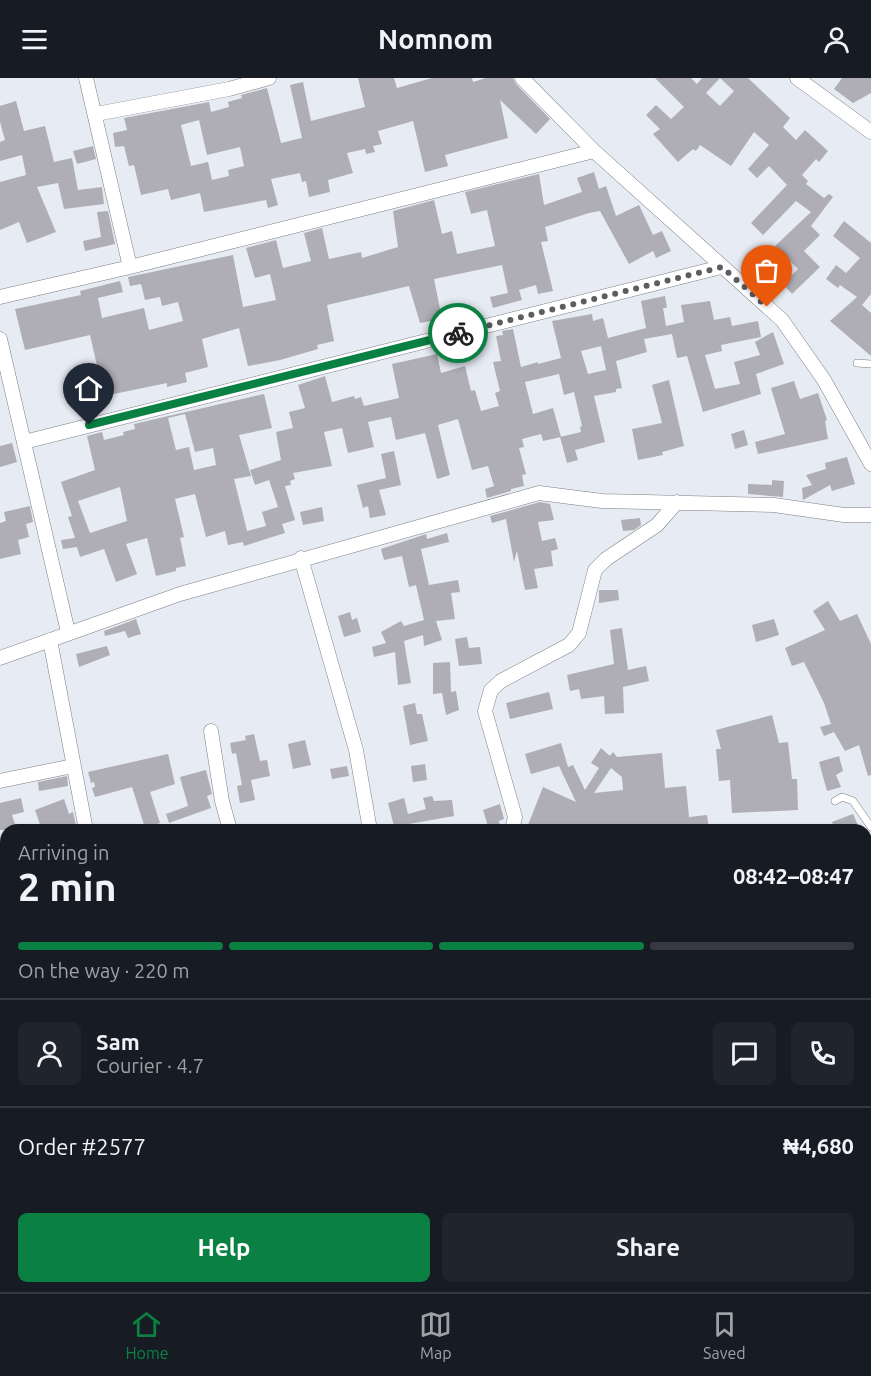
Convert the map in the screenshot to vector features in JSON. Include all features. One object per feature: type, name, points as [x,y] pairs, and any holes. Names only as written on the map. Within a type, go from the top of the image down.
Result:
[{"type":"street","points":[[86,78],[130,267]]},
{"type":"street","points":[[96,114],[228,84],[269,78]]},
{"type":"street","points":[[522,78],[594,151],[782,320],[824,381],[871,464]]},
{"type":"street","points":[[797,78],[871,132]]},
{"type":"street","points":[[0,297],[130,267],[594,151]]},
{"type":"street","points":[[24,442],[722,267]]},
{"type":"street","points":[[0,339],[68,632]]},
{"type":"street","points":[[0,658],[180,594],[301,558],[539,493],[602,501],[774,506],[844,515],[871,515]]},
{"type":"street","points":[[513,824],[515,817],[485,711],[491,690],[501,681],[569,645],[579,633],[595,570],[606,559],[657,525],[677,502]]},
{"type":"street","points":[[301,558],[356,750],[369,824]]},
{"type":"street","points":[[50,640],[85,824]]},
{"type":"street","points":[[211,731],[222,801],[228,824]]},
{"type":"street","points":[[0,781],[73,766]]},
{"type":"lane","points":[[857,363],[871,364]]},
{"type":"lane","points":[[835,801],[842,797],[853,801],[869,824]]},
{"type":"building","points":[[358,78],[394,78],[397,88],[432,78],[472,78],[473,82],[486,78],[513,78],[550,119],[536,134],[500,100],[508,138],[445,155],[448,166],[425,172],[413,121],[378,131],[382,144],[373,146],[375,152],[366,154],[365,149],[347,153],[353,173],[328,180],[330,192],[309,197],[306,181],[302,182],[300,173],[271,179],[278,205],[268,208],[266,200],[204,212],[200,193],[171,200],[168,189],[141,195],[134,165],[129,166],[124,146],[115,147],[113,133],[127,130],[124,118],[209,102],[211,112],[229,107],[228,102],[242,98],[241,95],[267,88],[281,143],[302,138],[290,85],[303,82],[311,121],[365,107]],"holes":[[[199,120],[207,155],[240,147],[244,166],[228,170],[229,176],[212,180],[208,162],[191,166],[181,125]]]},
{"type":"building","points":[[655,78],[691,78],[697,84],[702,78],[720,78],[748,78],[790,118],[783,127],[796,140],[805,130],[828,151],[819,162],[816,159],[802,175],[808,181],[806,184],[824,198],[829,194],[833,197],[811,226],[820,235],[804,251],[820,267],[792,294],[783,284],[798,269],[775,246],[811,212],[796,201],[763,235],[751,223],[787,185],[769,166],[757,178],[748,169],[769,145],[754,132],[731,166],[700,145],[696,151],[693,149],[678,162],[653,134],[660,129],[646,115],[656,105],[671,119],[684,107]],"holes":[[[720,78],[734,91],[720,106],[706,93]]]},
{"type":"building","points":[[842,78],[871,78],[871,93],[853,103],[834,89]]},
{"type":"building","points":[[16,101],[24,131],[45,126],[54,162],[72,158],[78,190],[102,187],[104,204],[64,209],[58,183],[37,187],[56,232],[27,243],[19,222],[0,230],[0,182],[26,175],[22,155],[0,161],[0,142],[5,140],[0,122],[0,106]]},
{"type":"building","points":[[93,146],[96,159],[77,164],[73,151]]},
{"type":"building","points":[[594,172],[599,189],[606,186],[616,216],[639,205],[653,235],[662,231],[671,251],[656,258],[653,251],[629,264],[600,211],[589,213],[545,227],[548,241],[541,242],[553,291],[538,294],[536,285],[519,290],[522,300],[493,308],[490,297],[508,293],[502,265],[434,279],[442,319],[420,323],[409,286],[327,305],[334,341],[317,345],[318,349],[248,366],[239,328],[202,339],[208,367],[185,373],[187,382],[167,387],[167,383],[104,396],[90,335],[25,350],[15,309],[81,295],[80,291],[120,281],[123,292],[98,298],[102,318],[144,308],[149,330],[183,321],[178,302],[162,306],[160,297],[145,300],[141,284],[130,286],[128,277],[233,255],[243,307],[276,300],[270,274],[255,278],[246,248],[276,240],[283,268],[311,261],[304,233],[322,228],[329,259],[361,252],[362,258],[398,247],[393,211],[434,200],[442,234],[452,231],[457,254],[495,246],[487,210],[471,214],[465,192],[539,174],[544,205],[582,192],[577,178]]},
{"type":"building","points":[[108,211],[115,244],[85,251],[83,241],[101,237],[97,212]]},
{"type":"building","points":[[844,221],[871,243],[871,294],[862,305],[871,313],[871,356],[830,321],[857,297],[840,285],[838,288],[826,279],[836,265],[846,273],[860,258],[833,236]]},
{"type":"building","points":[[665,296],[667,308],[663,308],[666,326],[684,322],[681,305],[710,301],[714,320],[730,317],[732,326],[758,321],[761,337],[721,345],[722,351],[705,355],[715,389],[740,384],[734,362],[760,355],[755,342],[773,332],[784,364],[756,374],[761,394],[703,412],[687,356],[677,358],[672,334],[644,339],[647,352],[616,361],[622,388],[616,389],[616,392],[594,396],[605,442],[575,450],[578,460],[567,463],[560,437],[543,441],[541,434],[522,439],[524,447],[519,448],[526,474],[522,475],[524,486],[487,498],[485,489],[494,486],[488,466],[472,470],[458,419],[438,425],[450,475],[437,479],[425,433],[396,440],[391,417],[368,422],[374,447],[348,453],[342,428],[324,432],[332,466],[293,473],[295,479],[290,481],[291,485],[285,486],[295,520],[282,524],[285,533],[244,546],[243,542],[228,545],[225,531],[206,537],[195,494],[175,499],[184,537],[180,538],[186,566],[156,576],[147,538],[126,544],[137,574],[116,582],[104,549],[80,557],[77,547],[63,549],[61,540],[75,538],[68,517],[72,516],[61,482],[95,470],[87,436],[102,432],[104,440],[124,435],[123,432],[135,429],[134,424],[264,394],[272,428],[239,435],[251,476],[234,479],[247,531],[266,526],[262,512],[278,507],[269,480],[255,485],[250,470],[281,460],[276,432],[293,428],[289,412],[305,408],[298,385],[325,376],[332,402],[354,396],[355,399],[361,397],[364,406],[399,398],[392,364],[437,354],[441,373],[465,366],[471,391],[475,390],[481,411],[499,406],[495,393],[500,391],[493,362],[501,361],[496,336],[503,335],[502,331],[513,329],[521,367],[538,362],[538,364],[561,358],[552,321],[592,314],[593,321],[603,318],[608,338],[646,328],[641,301]],"holes":[[[601,346],[606,370],[588,374],[581,351]],[[559,374],[564,395],[574,392],[582,426],[580,427],[581,432],[561,437],[553,408],[533,414],[525,382]],[[185,414],[195,452],[213,448],[216,465],[194,470],[189,447],[176,450],[168,418]],[[120,487],[127,521],[90,533],[78,501]]]},
{"type":"building","points":[[669,380],[684,446],[662,452],[663,455],[638,460],[632,429],[662,423],[652,385]]},
{"type":"building","points":[[794,381],[800,399],[818,393],[827,420],[825,421],[828,439],[758,454],[755,442],[785,434],[771,388]]},
{"type":"building","points":[[744,430],[748,445],[735,449],[731,434]]},
{"type":"building","points":[[12,443],[17,462],[0,467],[0,446]]},
{"type":"building","points":[[394,451],[401,485],[379,490],[386,515],[370,518],[368,506],[363,508],[357,485],[386,478],[381,454]]},
{"type":"building","points":[[847,457],[855,484],[832,491],[830,485],[803,500],[802,488],[812,485],[806,475],[826,469],[825,463]]},
{"type":"building","points":[[772,480],[784,481],[783,497],[748,494],[748,484],[772,485]]},
{"type":"building","points":[[540,502],[550,504],[554,520],[538,522],[542,541],[555,538],[558,549],[551,551],[553,566],[534,569],[538,588],[525,590],[517,551],[514,562],[506,519],[492,523],[490,516]]},
{"type":"building","points":[[30,506],[33,522],[26,524],[29,537],[18,540],[21,554],[0,559],[0,523],[6,521],[4,512]]},
{"type":"building","points":[[322,507],[324,521],[303,525],[300,512]]},
{"type":"building","points":[[640,518],[641,525],[634,530],[623,531],[621,520]]},
{"type":"building","points":[[447,533],[449,542],[421,549],[429,585],[458,580],[460,592],[451,593],[455,619],[436,621],[442,640],[424,646],[423,635],[404,641],[411,683],[398,685],[395,652],[374,657],[372,647],[386,643],[381,632],[401,621],[404,626],[424,620],[416,585],[409,587],[402,556],[384,560],[381,549],[426,534],[427,539]]},
{"type":"building","points":[[599,590],[618,590],[619,600],[599,603]]},
{"type":"building","points":[[828,601],[840,621],[857,614],[871,644],[871,775],[868,776],[859,745],[845,751],[834,732],[824,736],[820,727],[831,724],[824,703],[804,662],[792,666],[785,648],[825,630],[813,611]]},
{"type":"building","points":[[350,612],[352,620],[357,618],[361,632],[344,637],[338,616]]},
{"type":"building","points":[[136,619],[141,634],[128,638],[125,631],[105,636],[104,631]]},
{"type":"building","points":[[774,619],[779,635],[756,642],[752,625]]},
{"type":"building","points":[[622,628],[628,670],[646,666],[649,681],[623,687],[624,713],[605,714],[604,696],[581,699],[579,689],[570,691],[567,675],[614,664],[610,630]]},
{"type":"building","points":[[467,637],[469,648],[480,647],[482,664],[459,666],[455,639]]},
{"type":"building","points":[[107,646],[110,655],[79,667],[76,654]]},
{"type":"building","points":[[450,662],[451,692],[456,691],[459,710],[446,715],[442,693],[433,694],[433,663]]},
{"type":"building","points":[[549,692],[553,709],[510,719],[506,703]]},
{"type":"building","points":[[415,703],[417,714],[422,714],[428,741],[410,745],[403,706]]},
{"type":"building","points":[[772,715],[779,743],[788,742],[792,779],[797,779],[798,810],[732,813],[730,780],[719,781],[716,749],[721,749],[716,730]]},
{"type":"building","points":[[254,734],[260,761],[267,760],[270,776],[251,780],[255,800],[240,803],[237,786],[242,785],[236,753],[232,754],[230,743],[246,740],[245,736]]},
{"type":"building","points":[[305,740],[311,765],[293,769],[288,744]]},
{"type":"building","points":[[561,743],[568,767],[573,765],[585,790],[599,768],[591,763],[601,748],[610,756],[613,752],[617,757],[662,753],[665,788],[686,786],[689,817],[707,815],[708,824],[528,824],[543,787],[576,802],[559,766],[531,774],[525,754]],"holes":[[[611,768],[622,777],[623,790],[594,793]]]},
{"type":"building","points":[[168,754],[175,784],[150,792],[160,823],[144,824],[132,787],[95,797],[92,788],[95,787],[94,782],[91,783],[88,772]]},
{"type":"building","points":[[839,756],[843,771],[836,775],[841,787],[827,791],[819,762]]},
{"type":"building","points":[[425,764],[427,780],[413,782],[411,766]]},
{"type":"building","points":[[347,766],[349,776],[332,779],[330,769]]},
{"type":"building","points":[[206,770],[212,794],[207,796],[211,808],[169,823],[166,814],[188,806],[180,777]]},
{"type":"building","points":[[67,776],[68,786],[39,791],[38,782]]},
{"type":"building","points":[[432,796],[434,801],[452,800],[454,816],[409,824],[393,824],[388,803],[404,798],[408,814],[426,809],[423,798]]},
{"type":"building","points":[[21,798],[24,812],[12,815],[15,824],[0,824],[0,803]]},
{"type":"building","points":[[64,799],[69,814],[73,812],[76,824],[40,824],[35,810]]},
{"type":"building","points":[[500,804],[504,819],[499,821],[500,824],[487,824],[483,810]]},
{"type":"building","points":[[853,814],[857,824],[833,824],[832,822]]},
{"type":"way so far","points":[[458,333],[722,267],[767,307]]},
{"type":"route","points":[[89,425],[458,333]]}]
